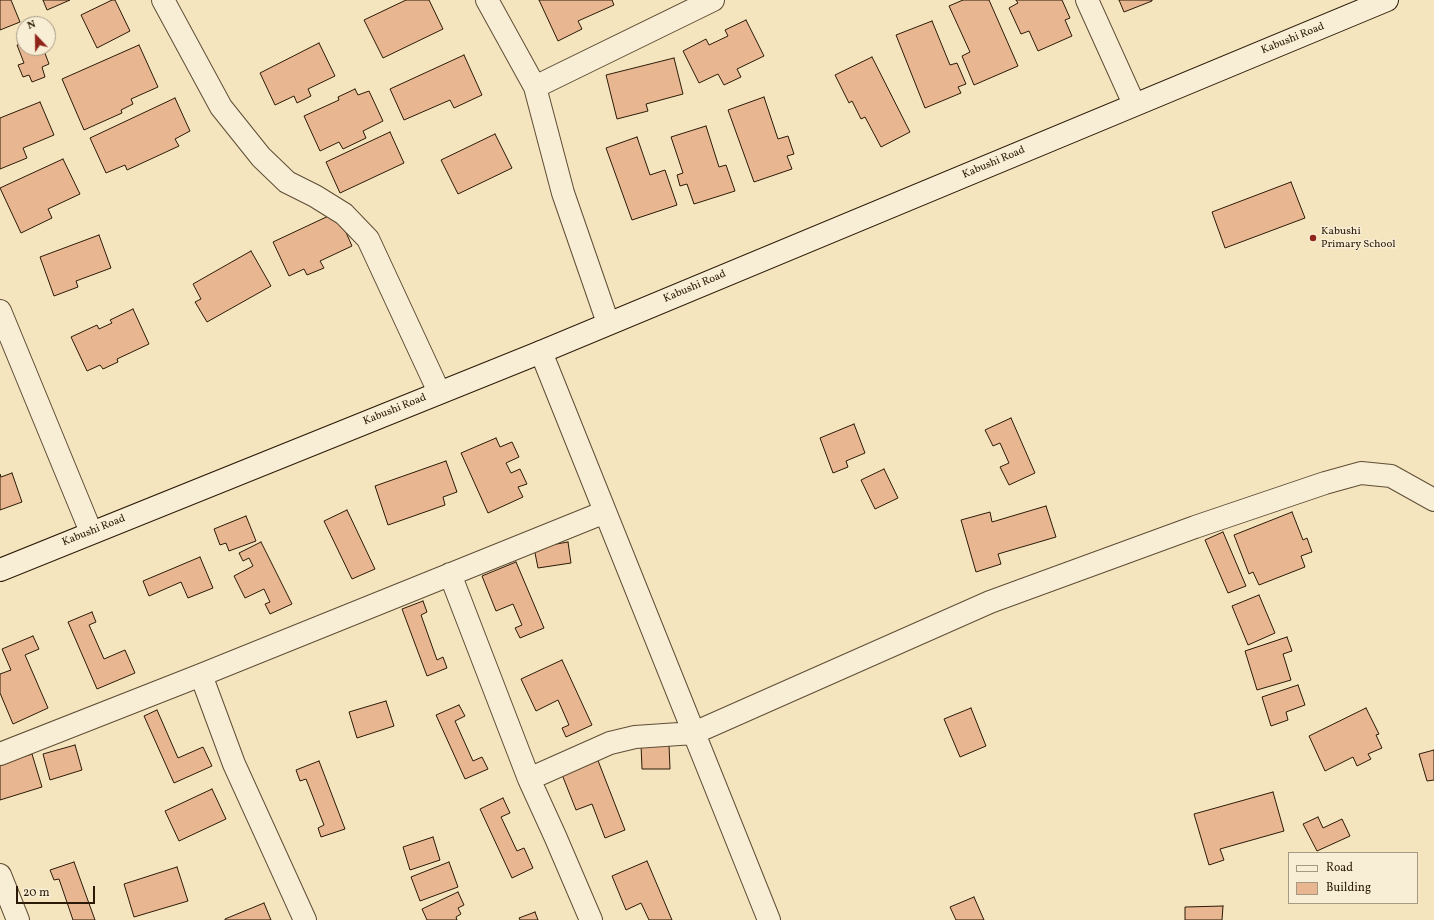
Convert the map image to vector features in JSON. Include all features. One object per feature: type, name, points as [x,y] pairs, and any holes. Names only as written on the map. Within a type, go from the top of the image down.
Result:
[{"type":"street","points":[[163,0],[221,107],[261,157],[287,182],[315,196],[344,214],[368,239],[439,392]]},
{"type":"street","points":[[487,0],[535,87],[563,193],[608,324]]},
{"type":"street","points":[[535,87],[713,0]]},
{"type":"street","points":[[1087,0],[1134,104]]},
{"type":"street","name":"Kabushi Road","points":[[0,570],[541,352],[1387,0]]},
{"type":"street","points":[[0,311],[6,345],[92,532]]},
{"type":"street","points":[[541,352],[694,733],[765,919]]},
{"type":"street","points":[[529,779],[610,743],[635,737],[694,733],[990,602],[1195,527],[1325,483],[1361,473],[1391,476],[1434,500]]},
{"type":"street","points":[[0,754],[201,675],[605,512]]},
{"type":"street","points":[[450,574],[529,779],[591,920]]},
{"type":"street","points":[[201,675],[234,764],[305,920]]},
{"type":"street","points":[[0,875],[18,920]]},
{"type":"building","points":[[0,0],[11,0],[18,16],[16,16],[16,24],[0,30]]},
{"type":"building","points":[[43,0],[70,0],[47,10]]},
{"type":"building","points":[[112,0],[115,0],[130,31],[97,48],[81,15]]},
{"type":"building","points":[[406,0],[429,0],[443,29],[383,58],[364,20]]},
{"type":"building","points":[[539,0],[612,0],[614,5],[578,21],[582,29],[558,41]]},
{"type":"building","points":[[963,0],[989,0],[1018,66],[974,85],[962,56],[970,52],[949,6]]},
{"type":"building","points":[[1016,0],[1062,0],[1070,18],[1065,20],[1072,36],[1038,51],[1029,31],[1021,34],[1009,8],[1018,3]]},
{"type":"building","points":[[1119,0],[1152,0],[1152,1],[1124,12]]},
{"type":"building","points":[[746,20],[764,56],[737,69],[741,77],[724,85],[718,74],[699,83],[683,51],[706,39],[709,45],[728,36],[725,30]]},
{"type":"building","points":[[932,21],[950,65],[957,63],[966,84],[958,87],[961,93],[925,108],[896,35]]},
{"type":"building","points":[[319,43],[335,76],[308,89],[311,96],[297,103],[294,96],[275,105],[260,73]]},
{"type":"building","points":[[139,45],[158,87],[131,99],[133,104],[121,110],[122,113],[84,130],[62,79]]},
{"type":"building","points":[[464,55],[482,95],[454,108],[450,100],[404,120],[390,89]]},
{"type":"building","points":[[21,56],[46,56],[49,64],[42,67],[45,77],[32,82],[29,75],[23,77],[18,65],[24,63]]},
{"type":"building","points":[[872,57],[910,132],[881,147],[865,117],[861,119],[852,101],[849,103],[835,75]]},
{"type":"building","points":[[674,58],[683,94],[646,104],[648,111],[617,119],[606,75]]},
{"type":"building","points":[[355,89],[358,95],[369,91],[383,121],[363,131],[366,138],[343,149],[339,142],[320,151],[304,116],[339,100],[338,97]]},
{"type":"building","points":[[764,97],[778,139],[788,136],[794,154],[787,156],[792,169],[754,182],[728,110]]},
{"type":"building","points":[[175,98],[190,131],[175,139],[179,146],[127,170],[125,165],[106,173],[90,138]]},
{"type":"building","points":[[40,102],[54,135],[23,148],[27,158],[0,169],[0,118]]},
{"type":"building","points":[[706,126],[719,167],[726,165],[735,191],[694,204],[687,184],[680,186],[677,175],[683,173],[671,137]]},
{"type":"building","points":[[390,132],[404,163],[340,193],[326,162]]},
{"type":"building","points":[[495,134],[512,168],[458,194],[441,160]]},
{"type":"building","points":[[637,137],[650,175],[665,170],[677,205],[632,220],[606,148]]},
{"type":"building","points":[[63,159],[80,194],[48,209],[52,218],[21,233],[0,188]]},
{"type":"building","points":[[1291,182],[1305,218],[1225,248],[1212,212]]},
{"type":"building","points":[[337,212],[352,246],[320,261],[324,268],[307,275],[304,269],[289,276],[273,242]]},
{"type":"building","points":[[99,235],[111,268],[76,281],[78,287],[54,296],[40,257]]},
{"type":"building","points":[[251,251],[271,286],[207,322],[195,302],[201,299],[193,284]]},
{"type":"building","points":[[133,309],[149,344],[117,359],[118,362],[103,369],[100,365],[87,371],[71,337],[97,325],[99,329],[112,323],[110,320]]},
{"type":"building","points":[[1011,418],[1035,473],[1009,485],[1000,467],[1009,463],[1000,443],[993,446],[985,430]]},
{"type":"building","points":[[854,424],[865,453],[846,461],[848,467],[833,473],[820,438]]},
{"type":"building","points":[[496,438],[500,447],[512,442],[519,457],[506,463],[511,473],[520,469],[527,484],[518,487],[523,497],[488,513],[461,453]]},
{"type":"building","points":[[446,461],[457,492],[443,497],[445,505],[388,525],[375,486]]},
{"type":"building","points":[[884,469],[898,498],[875,509],[861,480]]},
{"type":"building","points":[[12,473],[22,502],[0,510],[0,474],[1,477]]},
{"type":"building","points":[[1046,506],[1056,537],[998,554],[1001,564],[976,572],[961,520],[990,512],[992,522]]},
{"type":"building","points":[[347,510],[375,569],[352,579],[324,521]]},
{"type":"building","points":[[1292,512],[1303,540],[1307,538],[1312,552],[1301,556],[1305,567],[1259,585],[1253,572],[1249,574],[1234,535]]},
{"type":"building","points":[[246,516],[256,541],[229,551],[226,543],[220,545],[214,529]]},
{"type":"building","points":[[1223,532],[1246,586],[1228,593],[1205,540]]},
{"type":"building","points":[[261,542],[292,604],[270,614],[265,604],[270,602],[264,589],[245,598],[234,576],[253,566],[249,558],[243,561],[239,553]]},
{"type":"building","points":[[568,542],[571,563],[538,568],[534,548]]},
{"type":"building","points":[[200,557],[213,588],[188,598],[181,582],[149,596],[143,581]]},
{"type":"building","points":[[516,562],[544,628],[520,638],[515,628],[522,625],[513,604],[496,611],[482,576]]},
{"type":"building","points":[[1259,595],[1275,633],[1248,645],[1232,606]]},
{"type":"building","points":[[423,601],[427,612],[421,615],[437,660],[443,657],[447,668],[427,676],[402,609]]},
{"type":"building","points":[[92,612],[96,622],[89,625],[104,659],[125,650],[135,673],[97,689],[68,622]]},
{"type":"building","points":[[33,636],[39,649],[25,655],[48,708],[13,724],[0,693],[0,674],[11,670],[2,649]]},
{"type":"building","points":[[1287,637],[1292,651],[1283,654],[1291,680],[1257,690],[1245,651]]},
{"type":"building","points":[[562,660],[592,725],[566,737],[562,728],[569,725],[558,700],[536,711],[521,679]]},
{"type":"building","points":[[1298,685],[1305,705],[1286,712],[1288,720],[1271,726],[1262,697]]},
{"type":"building","points":[[386,701],[394,726],[357,738],[349,712]]},
{"type":"building","points":[[459,705],[465,716],[455,721],[473,761],[482,757],[488,769],[465,779],[436,715]]},
{"type":"building","points":[[971,708],[986,746],[960,757],[944,719]]},
{"type":"building","points":[[1366,708],[1379,734],[1376,735],[1382,748],[1368,754],[1371,759],[1357,766],[1353,757],[1325,771],[1309,736]]},
{"type":"building","points":[[157,710],[178,758],[203,747],[212,766],[174,783],[144,716]]},
{"type":"building","points":[[669,744],[670,769],[642,769],[641,745]]},
{"type":"building","points":[[75,745],[82,770],[50,780],[43,754]]},
{"type":"building","points":[[1434,750],[1434,780],[1427,781],[1419,754]]},
{"type":"building","points":[[32,754],[42,787],[0,800],[0,764]]},
{"type":"building","points":[[597,758],[625,830],[605,838],[592,804],[576,810],[561,772]]},
{"type":"building","points":[[319,761],[345,829],[321,837],[318,828],[324,825],[306,779],[300,781],[296,770]]},
{"type":"building","points":[[212,789],[226,819],[179,841],[165,811]]},
{"type":"building","points":[[1273,792],[1284,831],[1220,849],[1224,860],[1209,865],[1194,814]]},
{"type":"building","points":[[503,798],[510,813],[501,817],[517,851],[524,848],[533,868],[512,878],[480,809]]},
{"type":"building","points":[[1318,817],[1323,828],[1342,819],[1350,836],[1317,851],[1303,824]]},
{"type":"building","points":[[433,837],[440,860],[410,870],[403,847]]},
{"type":"building","points":[[647,861],[672,920],[649,920],[641,903],[626,910],[612,876]]},
{"type":"building","points":[[74,862],[95,920],[73,920],[59,879],[54,880],[50,870]]},
{"type":"building","points":[[449,862],[458,887],[420,901],[411,877]]},
{"type":"building","points":[[177,867],[188,901],[134,917],[124,884]]},
{"type":"building","points":[[458,892],[464,905],[458,908],[461,914],[456,917],[457,920],[427,920],[422,909]]},
{"type":"building","points":[[974,897],[984,920],[956,920],[950,907]]},
{"type":"building","points":[[264,903],[271,920],[225,920],[225,919]]},
{"type":"building","points":[[1223,906],[1222,920],[1185,920],[1185,907]]},
{"type":"building","points":[[535,912],[538,920],[520,920],[519,918]]},
{"type":"place","name":"Kabushi Primary School","points":[[1313,238]]}]
